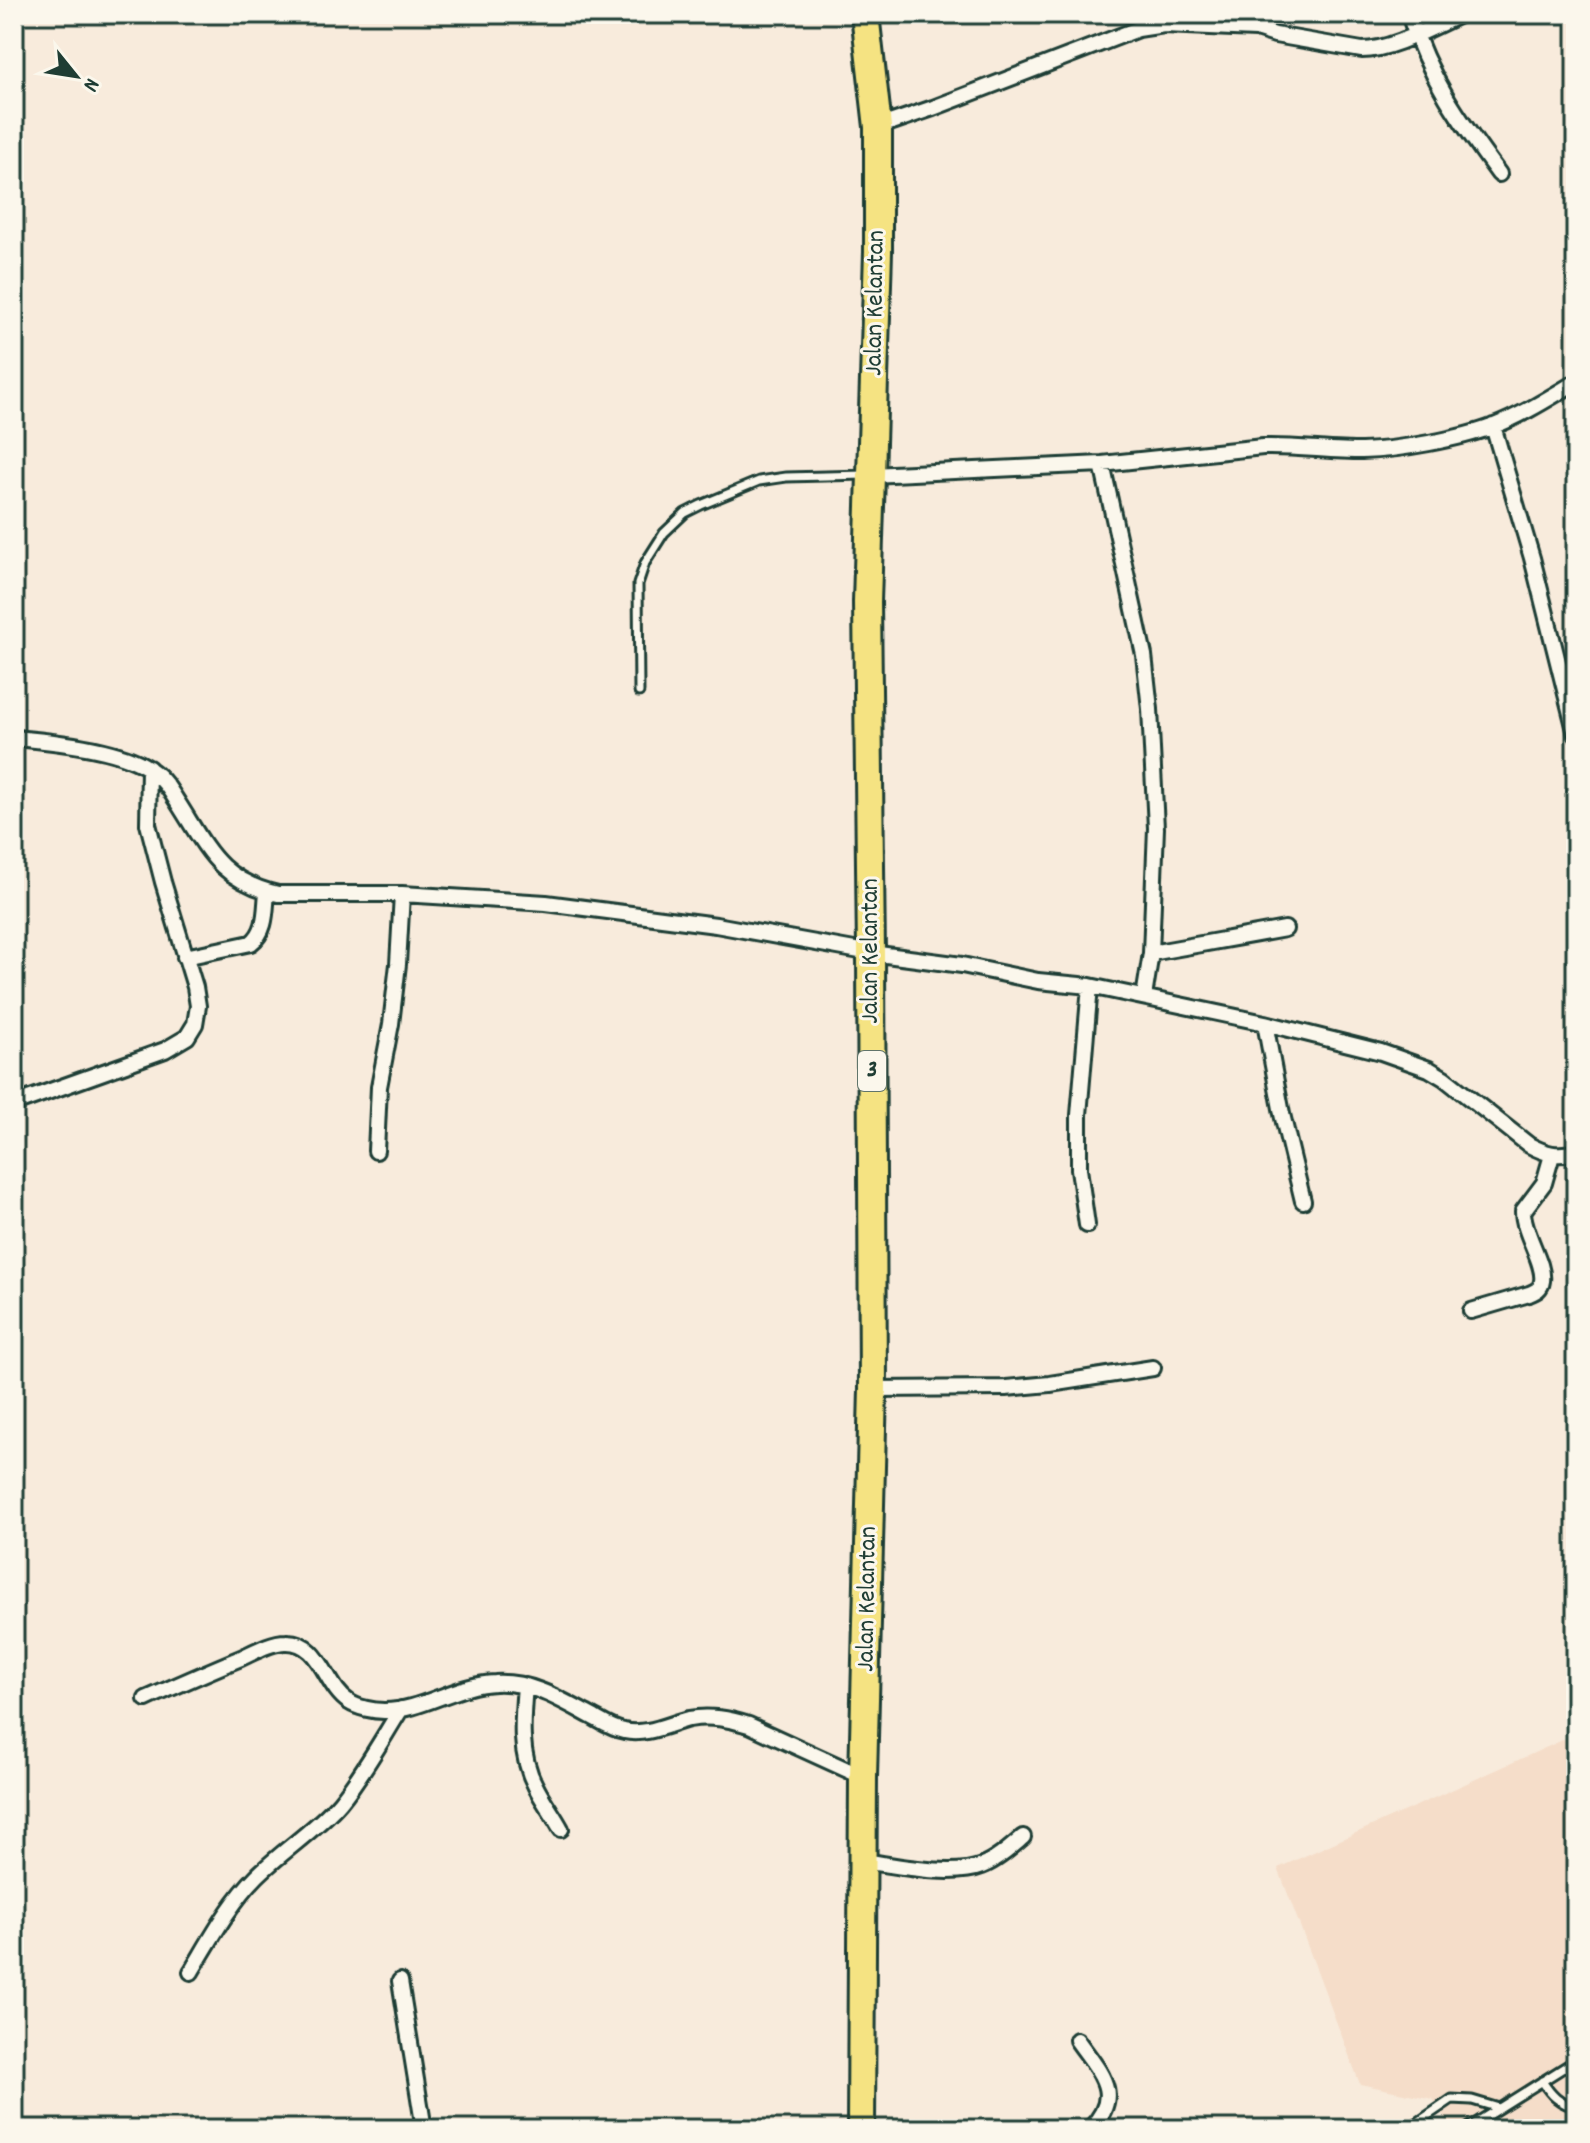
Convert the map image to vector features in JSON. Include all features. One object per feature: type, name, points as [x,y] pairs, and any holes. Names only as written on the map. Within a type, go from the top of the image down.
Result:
[{"type":"highway","name":"Jalan Kelantan","points":[[861,2129],[863,1777],[873,1389],[867,602],[878,252],[878,127],[865,14]]},
{"type":"street","points":[[1409,14],[1431,72],[1455,115],[1499,174]]},
{"type":"street","points":[[878,127],[1138,29],[1164,25],[1256,29],[1362,50],[1385,47],[1462,14]]},
{"type":"street","points":[[871,475],[1102,464],[1263,447],[1366,451],[1433,442],[1493,426],[1576,382]]},
{"type":"street","points":[[1493,426],[1532,558],[1576,734]]},
{"type":"street","points":[[1102,464],[1144,655],[1150,709],[1156,828],[1151,953],[1144,997]]},
{"type":"street","points":[[20,738],[125,756],[149,768],[164,782],[216,862],[237,879],[267,892],[402,894],[620,911],[962,965],[1038,981],[1090,986],[1265,1023],[1381,1052],[1429,1069],[1444,1078],[1529,1145],[1552,1155],[1576,1152]]},
{"type":"street","points":[[14,1104],[165,1050],[187,1037],[195,1024],[198,1006],[195,987],[148,824],[149,768]]},
{"type":"street","points":[[185,957],[251,943],[258,938],[264,923],[267,892]]},
{"type":"street","points":[[376,1151],[379,1087],[398,964],[402,894]]},
{"type":"street","points":[[1151,953],[1285,929]]},
{"type":"street","points":[[1087,1225],[1079,1169],[1079,1115],[1090,986]]},
{"type":"street","points":[[1265,1023],[1303,1201]]},
{"type":"street","points":[[1471,1311],[1529,1294],[1541,1285],[1541,1271],[1525,1227],[1523,1211],[1544,1183],[1552,1155]]},
{"type":"street","points":[[873,1389],[1006,1388],[1153,1368]]},
{"type":"street","points":[[146,1699],[264,1648],[286,1642],[300,1644],[318,1659],[335,1688],[349,1702],[364,1708],[384,1711],[401,1709],[493,1683],[525,1686],[558,1698],[610,1727],[624,1731],[647,1731],[691,1719],[730,1719],[863,1777]]},
{"type":"street","points":[[525,1686],[522,1722],[527,1765],[533,1782],[561,1829]]},
{"type":"street","points":[[191,1972],[246,1887],[340,1802],[401,1709]]},
{"type":"street","points":[[862,1861],[959,1871],[980,1867],[1000,1856],[1023,1837]]},
{"type":"street","points":[[400,1981],[424,2129]]},
{"type":"street","points":[[1077,2040],[1105,2083],[1108,2095],[1102,2117],[1090,2129]]},
{"type":"lane","points":[[639,692],[638,584],[645,563],[664,533],[685,513],[759,481],[786,477],[871,475]]},
{"type":"lane","points":[[1466,2129],[1576,2060]]},
{"type":"lane","points":[[1542,2081],[1561,2103],[1576,2107]]},
{"type":"lane","points":[[1408,2129],[1452,2099],[1472,2100],[1499,2108]]},
{"type":"shaded area","points":[[1576,1734],[1576,2129],[1451,2129],[1433,2099],[1360,2084],[1278,1868]]}]
